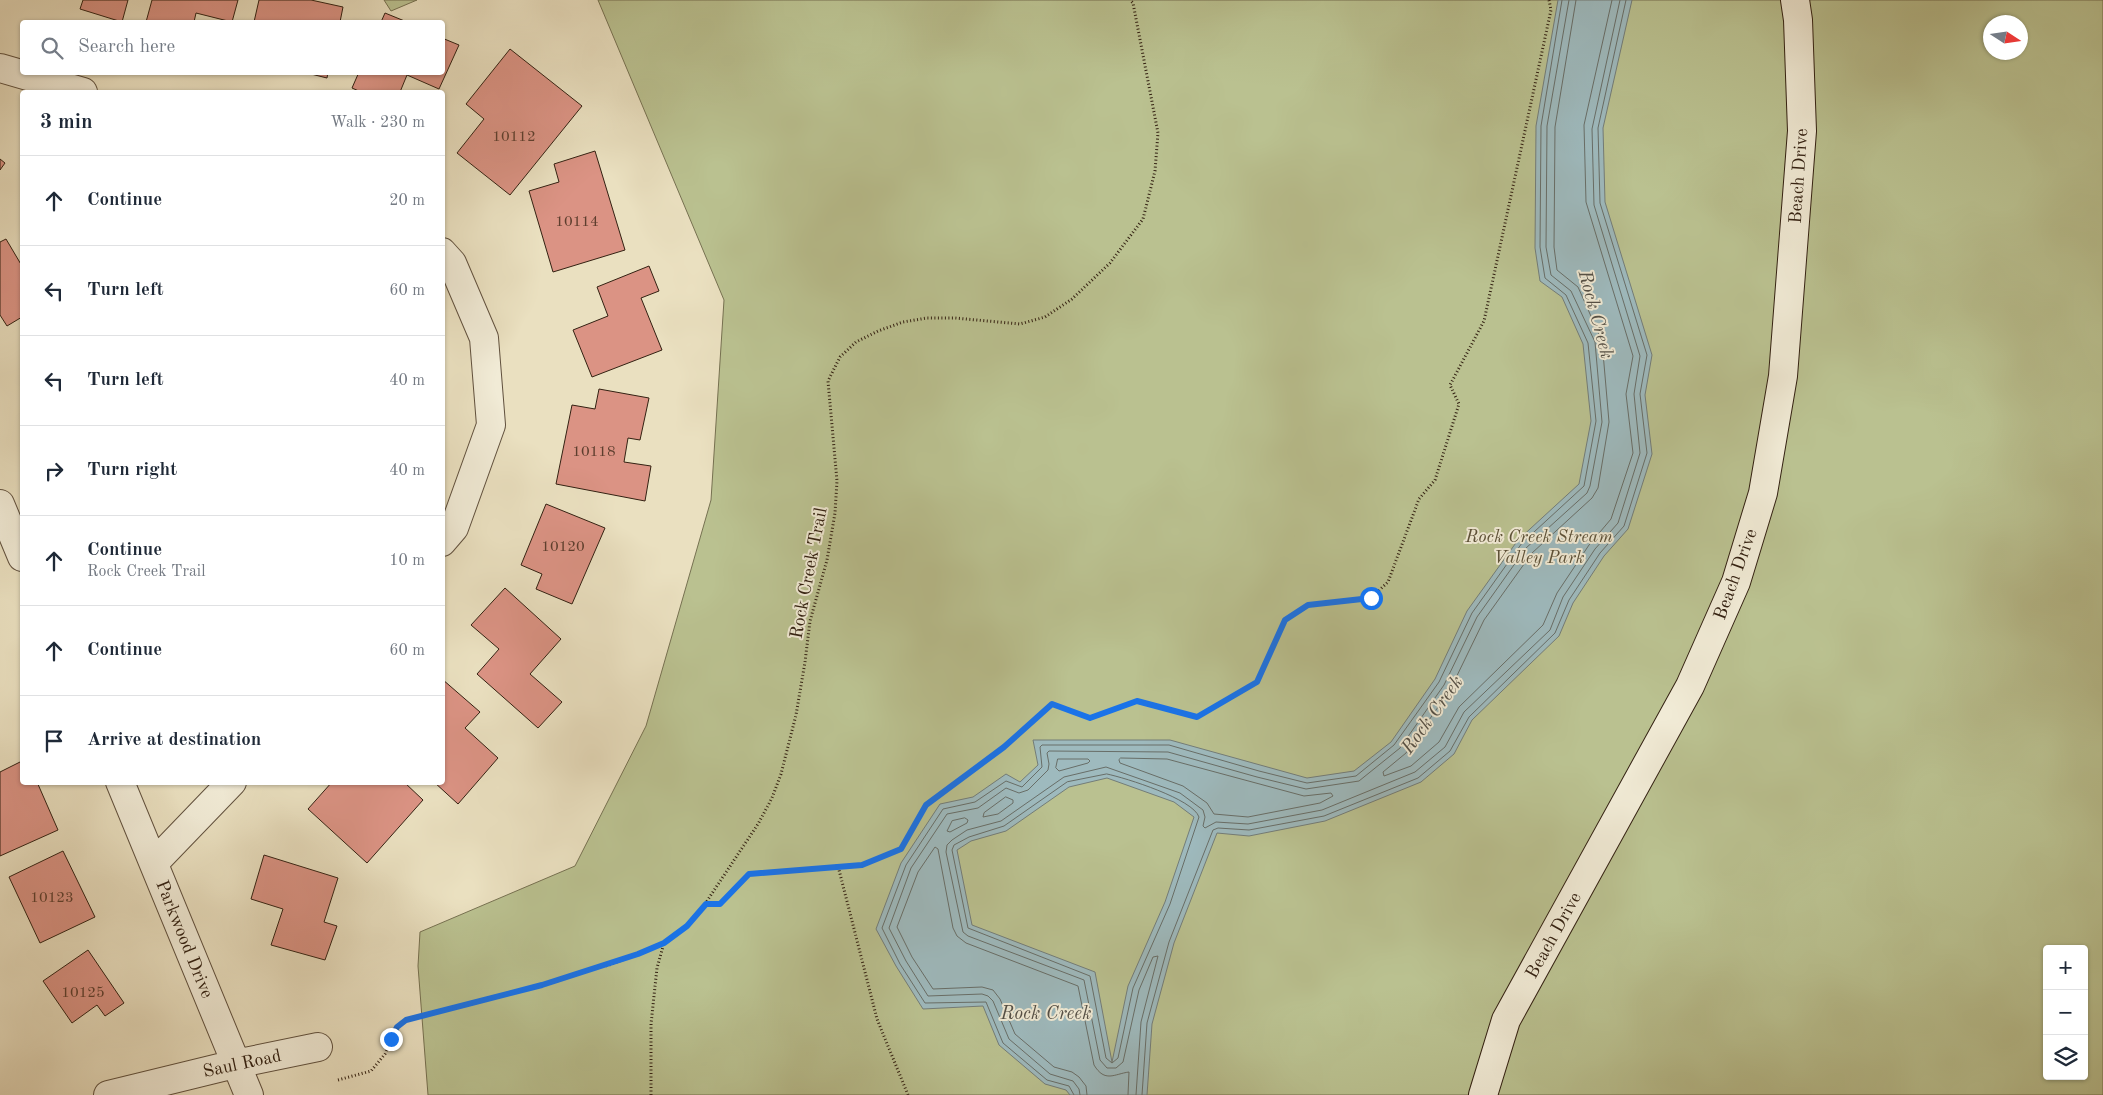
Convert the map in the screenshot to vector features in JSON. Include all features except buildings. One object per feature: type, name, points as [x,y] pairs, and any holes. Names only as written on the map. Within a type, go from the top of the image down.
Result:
[{"type":"street","name":"Beach Drive","points":[[1483,1095],[1506,1020],[1690,686],[1736,582],[1763,493],[1783,376],[1802,131],[1798,20],[1795,0]]},
{"type":"street","points":[[0,68],[20,74]]},
{"type":"street","points":[[24,75],[76,90]]},
{"type":"street","points":[[445,255],[452,263],[484,338],[491,425],[454,528],[445,538]]},
{"type":"street","points":[[0,504],[20,552]]},
{"type":"street","name":"Parkwood Drive","points":[[121,785],[249,1095]]},
{"type":"street","points":[[154,863],[229,785]]},
{"type":"street","name":"Saul Road","points":[[108,1095],[236,1064],[318,1047]]},
{"type":"path","name":"Rock Creek Trail","points":[[338,1080],[371,1071],[385,1054],[397,1027],[406,1020],[487,1000],[612,964],[664,943],[687,926],[706,904],[758,824],[772,798],[781,774],[796,715],[810,621],[827,560],[835,513],[837,481],[828,381],[840,357],[856,342],[878,331],[903,322],[927,318],[955,318],[1020,324],[1045,317],[1072,299],[1110,263],[1143,218],[1155,171],[1158,133],[1133,4],[1130,0]]},
{"type":"path","points":[[706,904],[720,904],[749,874],[862,865],[901,849],[926,805],[1004,747],[1052,704],[1090,718],[1137,701],[1197,717],[1257,682],[1285,620],[1308,605],[1371,598],[1388,582],[1419,500],[1435,480],[1459,404],[1450,385],[1484,322],[1551,10],[1549,0]]},
{"type":"path","points":[[838,866],[877,1019],[908,1095]]},
{"type":"path","points":[[651,1095],[651,1024],[657,968],[664,943]]},
{"type":"green space","points":[[384,0],[417,0],[391,11]]},
{"type":"green space","name":"Rock Creek Stream Valley Park","points":[[598,0],[2103,0],[2103,1095],[428,1095],[418,966],[420,932],[575,866],[646,726],[711,500],[724,300]]},
{"type":"water","name":"Rock Creek","points":[[1558,0],[1632,0],[1603,128],[1605,202],[1652,355],[1645,395],[1652,454],[1628,529],[1604,556],[1573,603],[1559,636],[1472,720],[1454,754],[1421,782],[1325,821],[1249,836],[1217,833],[1174,943],[1152,1024],[1147,1095],[1070,1095],[1066,1090],[1045,1084],[999,1045],[983,1006],[923,1009],[876,929],[901,863],[940,804],[973,797],[1006,774],[1020,782],[1038,765],[1033,740],[1170,740],[1307,778],[1354,771],[1391,742],[1435,679],[1467,611],[1518,540],[1579,484],[1591,421],[1583,344],[1562,297],[1540,281],[1535,248],[1536,126]],"holes":[[[1107,778],[1174,802],[1194,817],[1165,902],[1128,986],[1112,1062],[1095,972],[972,925],[957,850],[971,841],[1006,831],[1069,787]]]},
{"type":"route","points":[[391,1039],[397,1027],[406,1020],[542,985],[612,964],[664,943],[687,926],[706,904],[720,904],[749,874],[862,865],[901,849],[926,805],[1004,747],[1052,704],[1090,718],[1137,701],[1197,717],[1257,682],[1285,620],[1308,605],[1371,598]]}]
